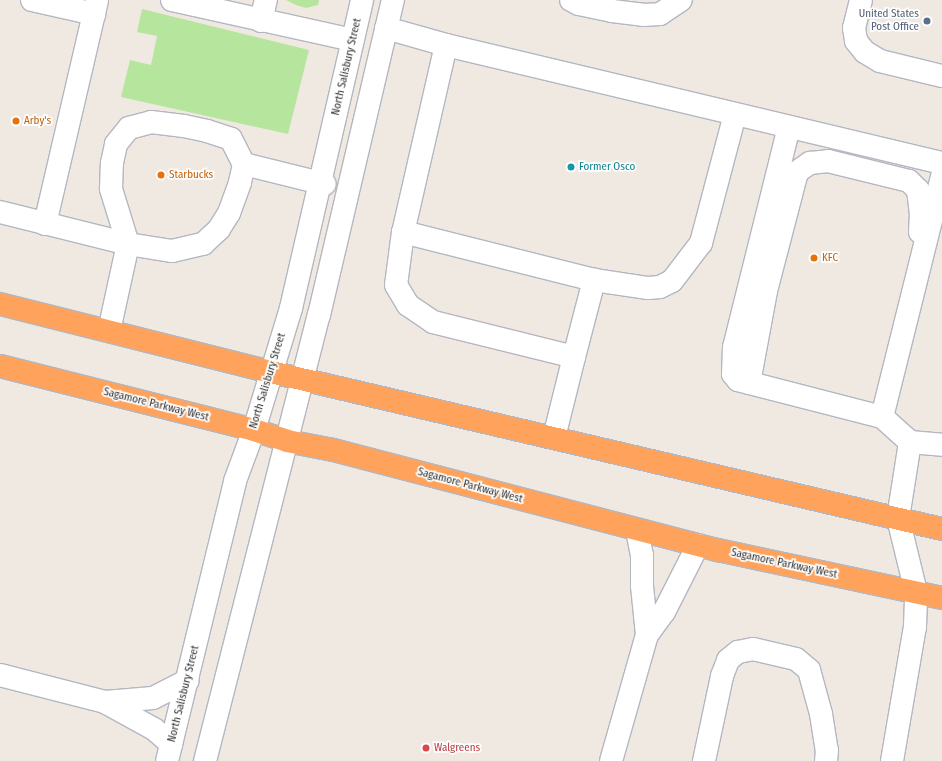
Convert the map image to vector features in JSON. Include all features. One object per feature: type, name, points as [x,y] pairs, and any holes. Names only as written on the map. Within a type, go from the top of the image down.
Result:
[{"type":"highway","points":[[0,304],[271,372],[942,529]]},
{"type":"highway","name":"Sagamore Parkway West","points":[[0,366],[254,430],[287,440],[333,450],[637,530],[698,545],[942,598]]},
{"type":"street","points":[[32,0],[95,7],[45,224]]},
{"type":"street","points":[[172,0],[255,9],[353,40]]},
{"type":"street","name":"North Salisbury Street","points":[[169,753],[188,680],[235,481],[254,430],[292,302],[323,183],[362,0]]},
{"type":"street","points":[[205,761],[303,379],[392,0]]},
{"type":"street","points":[[578,1],[612,12],[643,15],[660,14],[681,0]]},
{"type":"street","points":[[861,0],[854,28],[856,41],[865,52],[880,61],[942,76]]},
{"type":"street","points":[[386,28],[446,45],[942,163]]},
{"type":"street","points":[[446,45],[403,232],[396,285],[408,305],[433,322],[574,357]]},
{"type":"street","points":[[403,232],[594,280],[648,288],[660,287],[672,282],[701,243],[735,114]]},
{"type":"street","points":[[0,212],[128,244],[172,251],[203,244],[219,229],[229,213],[240,182],[244,164],[231,139],[207,131],[184,126],[151,122],[129,128],[116,144],[112,169],[111,189],[128,244],[109,331]]},
{"type":"street","points":[[789,127],[734,347],[733,374],[738,380],[882,417],[910,442],[942,445]]},
{"type":"street","points":[[749,383],[766,291],[797,172],[810,162],[828,161],[894,177],[909,181],[918,190],[921,212],[918,275]]},
{"type":"street","points":[[244,164],[323,183]]},
{"type":"street","points":[[882,417],[942,176]]},
{"type":"street","points":[[554,437],[594,280]]},
{"type":"street","points":[[892,761],[915,627],[916,592],[898,518],[910,442]]},
{"type":"street","points":[[637,530],[642,555],[642,586],[647,635]]},
{"type":"street","points":[[611,761],[647,635],[664,612],[698,545]]},
{"type":"street","points":[[704,761],[722,676],[728,660],[738,652],[753,649],[796,659],[809,670],[821,714],[827,750],[826,761]]},
{"type":"street","points":[[0,675],[105,702],[154,730],[169,753]]},
{"type":"street","points":[[105,702],[153,698],[188,680]]},
{"type":"street","points":[[812,761],[821,714]]},
{"type":"green space","points":[[286,0],[319,0],[318,5],[306,8]]},
{"type":"green space","points":[[142,9],[309,50],[288,134],[121,97],[130,60],[151,65],[157,36],[137,32]]},
{"type":"place","name":"United States Post Office","points":[[927,21]]},
{"type":"place","name":"Arby's","points":[[16,121]]},
{"type":"place","name":"Former Osco","points":[[571,167]]},
{"type":"place","name":"Starbucks","points":[[161,175]]},
{"type":"place","name":"KFC","points":[[814,258]]},
{"type":"place","name":"Walgreens","points":[[426,748]]}]
